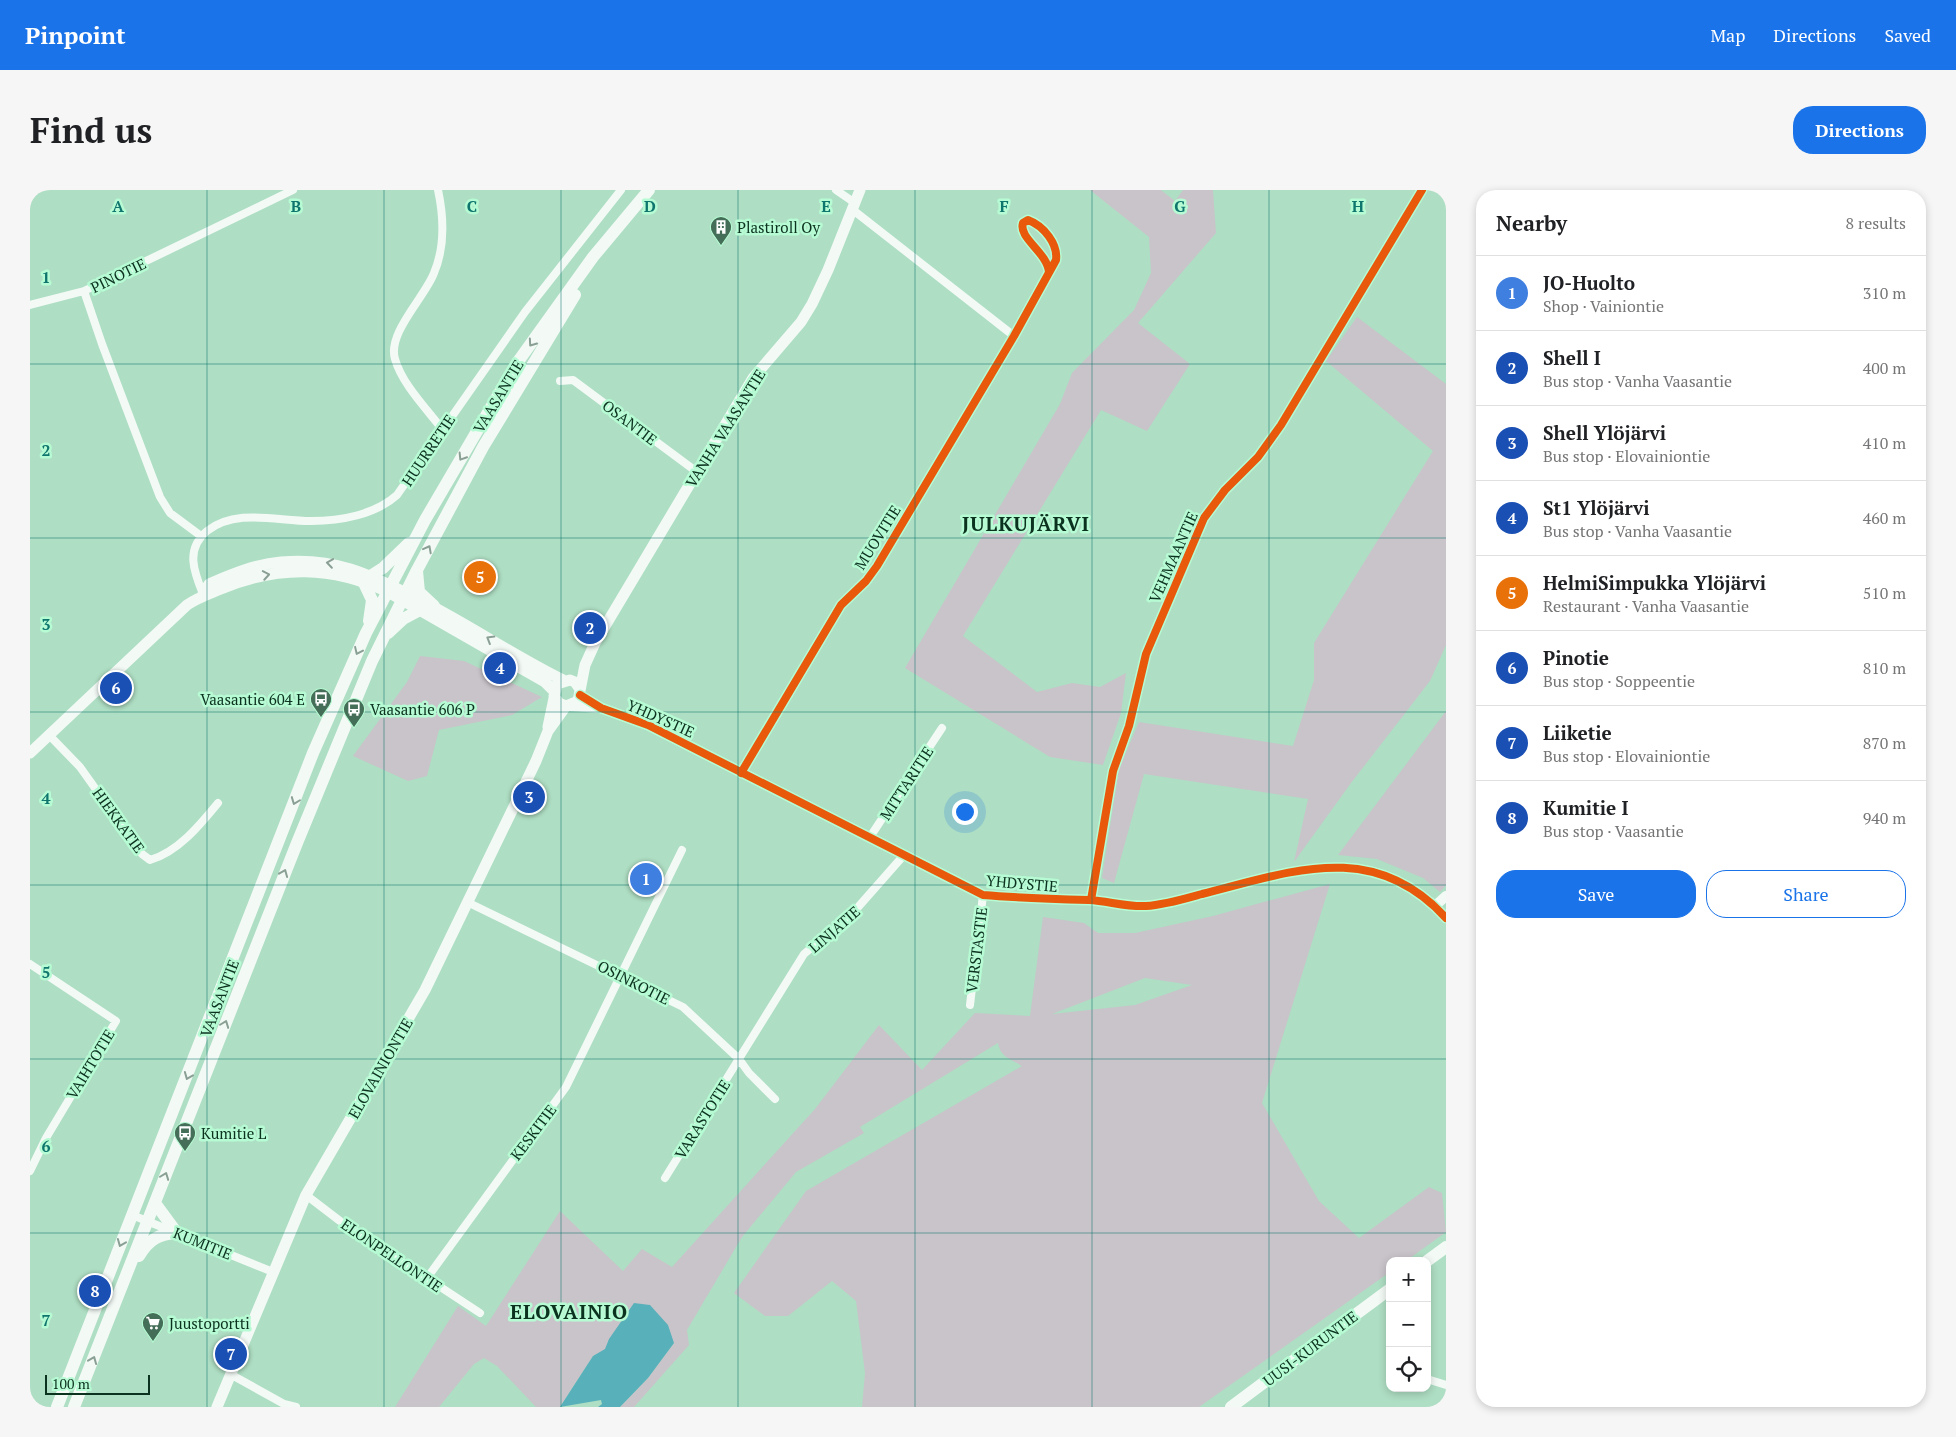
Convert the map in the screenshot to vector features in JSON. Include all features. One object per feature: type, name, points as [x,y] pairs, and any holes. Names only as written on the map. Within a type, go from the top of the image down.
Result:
[{"type":"main road","name":"VAASANTIE","points":[[57,1407],[313,753],[366,633],[416,536],[517,363],[593,257],[649,190]]},
{"type":"main road","name":"VANHA VAASANTIE","points":[[580,692],[585,665],[604,627],[753,378],[801,322],[812,304],[860,190]]},
{"type":"main road","name":"VAASANTIE","points":[[74,1407],[304,826],[382,638],[417,570],[533,362],[624,220]]},
{"type":"main road","points":[[368,578],[395,558],[416,536]]},
{"type":"main road","points":[[417,570],[419,592],[434,606]]},
{"type":"main road","points":[[30,754],[158,630],[203,594],[242,580],[271,574],[310,571],[368,578],[403,596],[418,611],[545,682],[554,693],[559,704],[568,706],[578,701],[580,692],[575,682],[566,680],[434,606],[403,596]]},
{"type":"main road","points":[[366,633],[372,600],[368,578]]},
{"type":"main road","points":[[382,638],[403,619],[418,611]]},
{"type":"main road","name":"VANHA VAASANTIE","points":[[566,680],[585,665]]},
{"type":"main road","points":[[554,693],[557,684],[566,680]]},
{"type":"main road","name":"ELOVAINIONTIE","points":[[217,1407],[306,1195],[408,1020],[532,770],[548,731],[554,693]]},
{"type":"main road","name":"ELOVAINIONTIE","points":[[548,731],[568,706]]},
{"type":"main road","points":[[155,1203],[177,1233]]},
{"type":"main road","points":[[127,1277],[148,1242],[163,1234],[177,1233]]},
{"type":"main road","points":[[1431,1258],[1446,1247]]},
{"type":"main road","name":"UUSI-KURUNTIE","points":[[1231,1407],[1386,1292]]},
{"type":"street","name":"PINOTIE","points":[[201,536],[170,513],[160,497],[84,291],[293,190]]},
{"type":"street","points":[[438,190],[442,233],[438,261],[427,287],[396,338],[394,352],[405,380],[442,429]]},
{"type":"street","name":"HUURRETIE","points":[[201,536],[220,522],[231,519],[271,518],[312,522],[343,518],[373,511],[397,495],[525,312],[621,190]]},
{"type":"street","points":[[836,190],[854,207],[1014,336]]},
{"type":"street","name":"VEHMAANTIE","points":[[1091,900],[1113,771],[1129,726],[1146,654],[1204,518],[1225,490],[1258,457],[1281,424],[1422,190]]},
{"type":"street","name":"MUOVITIE","points":[[741,773],[841,605],[866,581],[877,566],[1014,336],[1056,260],[1057,252],[1054,242],[1034,222],[1028,220],[1023,223],[1024,234],[1043,255],[1048,263],[1049,272]]},
{"type":"street","points":[[30,305],[84,291]]},
{"type":"street","name":"OSANTIE","points":[[560,381],[573,380],[697,472]]},
{"type":"street","points":[[201,536],[193,553],[193,564],[203,594]]},
{"type":"street","name":"YHDYSTIE","points":[[580,692],[601,708]]},
{"type":"street","name":"YHDYSTIE","points":[[568,706],[601,708],[648,724],[983,895],[1042,900],[1091,900],[1147,906],[1180,900],[1302,870],[1332,866],[1378,873],[1409,888],[1435,906],[1446,918]]},
{"type":"street","name":"MITTARITIE","points":[[870,837],[942,728]]},
{"type":"street","name":"HIEKKATIE","points":[[49,735],[80,767],[142,854],[150,860],[163,856],[178,845],[203,822],[218,803]]},
{"type":"street","name":"KESKITIE","points":[[427,1278],[566,1087],[682,850]]},
{"type":"street","name":"LINJATIE","points":[[739,1058],[804,954],[852,914],[904,855]]},
{"type":"street","name":"VERSTASTIE","points":[[970,1005],[983,895]]},
{"type":"street","points":[[1435,906],[1446,896]]},
{"type":"street","name":"OSINKOTIE","points":[[468,902],[683,1007],[739,1058],[749,1073],[775,1099]]},
{"type":"street","name":"VAIHTOTIE","points":[[30,964],[116,1021],[46,1138],[30,1171]]},
{"type":"street","name":"VARASTOTIE","points":[[665,1178],[739,1058]]},
{"type":"street","name":"ELONPELLONTIE","points":[[306,1195],[480,1313]]},
{"type":"street","name":"KUMITIE","points":[[132,1215],[273,1272]]},
{"type":"street","points":[[230,1374],[284,1404],[296,1407]]},
{"type":"street","points":[[1431,1380],[1446,1385]]},
{"type":"shaded area","points":[[1090,190],[1161,190],[1175,201],[1183,190],[1213,190],[1216,233],[1138,323],[1190,364],[1147,431],[1101,410],[963,636],[1037,692],[1072,683],[1100,687],[1126,673],[1121,713],[1103,765],[1050,757],[905,668],[1060,404],[1072,373],[1134,310],[1151,273],[1149,237]]},
{"type":"shaded area","points":[[1357,317],[1446,384],[1446,645],[1430,681],[1351,783],[1294,862],[1308,799],[1144,774],[1114,883],[1102,878],[1119,769],[1139,722],[1293,746],[1314,680],[1314,643],[1433,451],[1326,361]]},
{"type":"shaded area","points":[[420,656],[464,661],[542,697],[512,715],[439,730],[427,776],[408,781],[353,756],[407,682]]},
{"type":"shaded area","points":[[1446,711],[1446,885],[1440,892],[1423,878],[1377,859],[1338,855]]},
{"type":"shaded area","points":[[1330,884],[1262,1103],[1319,1201],[1359,1238],[1429,1187],[1442,1193],[1446,1232],[1412,1257],[1386,1257],[1386,1275],[1199,1407],[862,1407],[865,1373],[856,1301],[832,1281],[788,1316],[765,1316],[734,1293],[806,1191],[1022,1066],[1004,1055],[998,1043],[860,1127],[864,1133],[796,1172],[742,1237],[687,1330],[689,1345],[634,1407],[620,1407],[648,1378],[674,1343],[609,1339],[605,1350],[593,1356],[560,1407],[536,1407],[497,1366],[484,1358],[474,1364],[439,1407],[395,1407],[458,1306],[486,1326],[560,1211],[623,1271],[642,1249],[672,1267],[815,1109],[879,1025],[922,1070],[975,1013],[1030,1016],[1043,917],[1084,923],[1098,933],[1135,933],[1213,916]],"holes":[[[1145,978],[1192,985],[1135,1005],[1052,1014]]]},
{"type":"water","points":[[634,1303],[650,1305],[668,1325],[674,1343],[648,1378],[620,1407],[598,1407],[602,1404],[601,1400],[560,1407],[593,1356],[605,1349],[609,1339]]},
{"type":"cycle path","points":[[1091,900],[1113,771],[1129,726],[1146,654],[1204,518],[1225,490],[1258,457],[1281,425],[1422,190]]},
{"type":"cycle path","points":[[741,773],[841,605],[866,581],[877,566],[1014,336],[1056,260],[1055,248],[1049,236],[1028,220],[1023,223],[1025,234],[1043,258],[1049,272]]},
{"type":"cycle path","points":[[580,695],[601,708],[648,725],[983,895],[1089,900],[1131,906],[1146,906],[1174,902],[1267,877],[1299,871],[1330,868],[1360,869],[1390,877],[1418,893],[1446,918]]},
{"type":"place","name":"Plastiroll Oy","points":[[721,246]]},
{"type":"place","name":"HelmiSimpukka Ylöjärvi","points":[[480,577]]},
{"type":"place","name":"Shell I","points":[[590,628]]},
{"type":"place","name":"St1 Ylöjärvi","points":[[500,668]]},
{"type":"place","name":"Pinotie","points":[[116,688]]},
{"type":"place","name":"Vaasantie 604 E","points":[[321,718]]},
{"type":"place","name":"Vaasantie 606 P","points":[[354,728]]},
{"type":"place","name":"Shell Ylöjärvi","points":[[529,797]]},
{"type":"place","name":"JO-Huolto","points":[[646,879]]},
{"type":"place","name":"Kumitie L","points":[[185,1152]]},
{"type":"place","name":"Kumitie I","points":[[95,1291]]},
{"type":"place","name":"Juustoportti","points":[[153,1342]]},
{"type":"place","name":"Liiketie","points":[[231,1354]]},
{"type":"district","name":"JULKUJÄRVI","points":[[1026,523]]},
{"type":"district","name":"ELOVAINIO","points":[[569,1311]]}]
